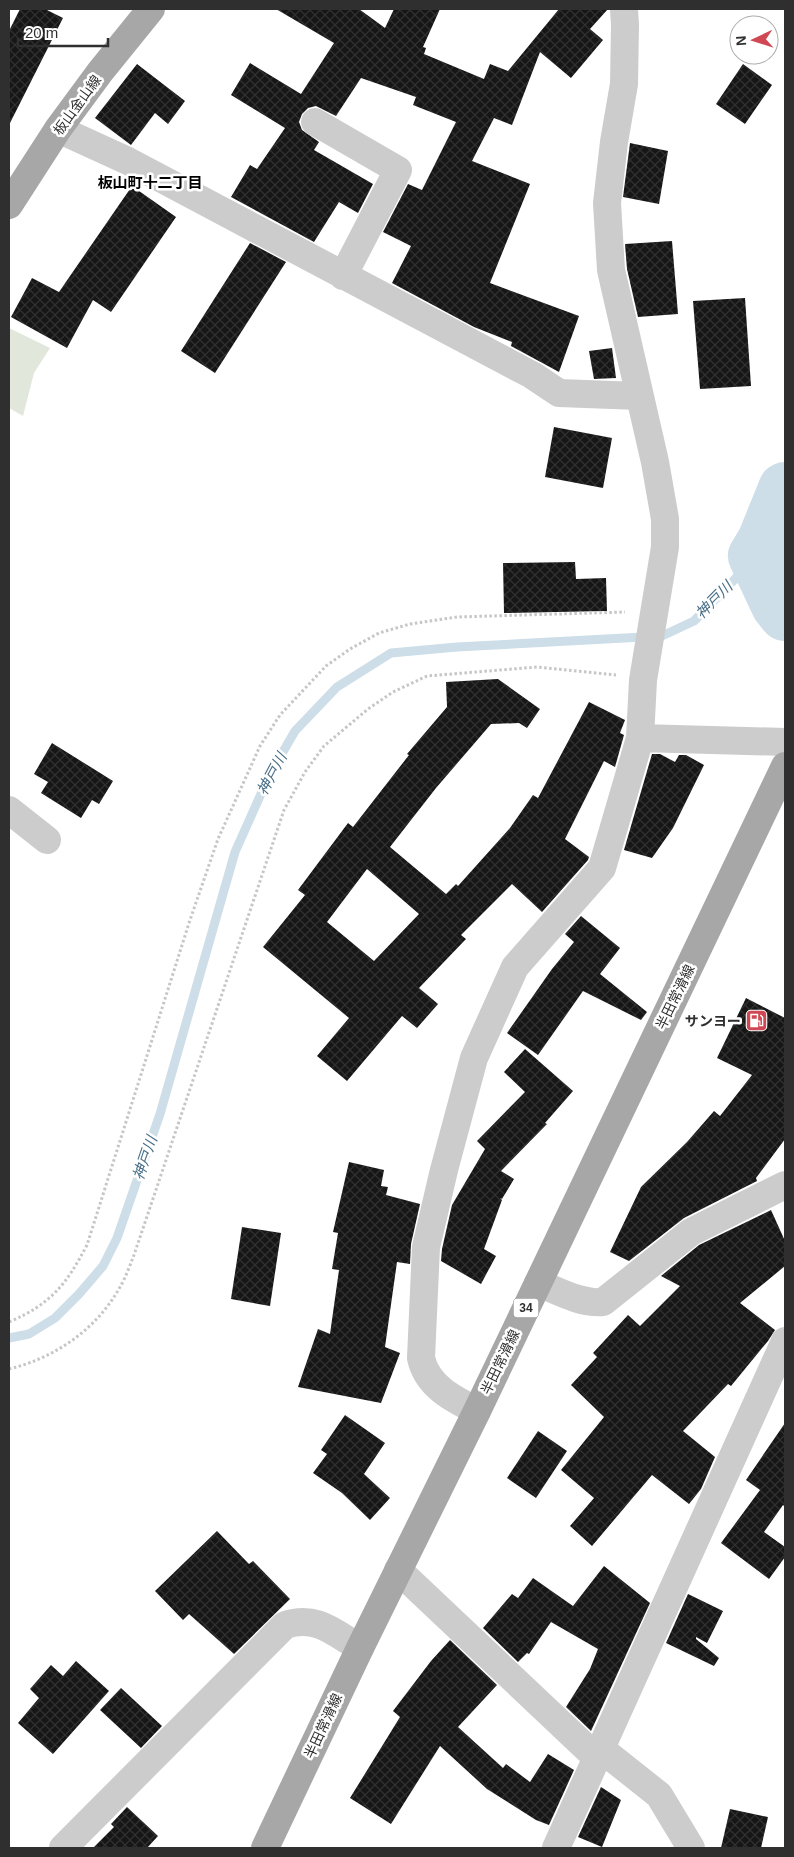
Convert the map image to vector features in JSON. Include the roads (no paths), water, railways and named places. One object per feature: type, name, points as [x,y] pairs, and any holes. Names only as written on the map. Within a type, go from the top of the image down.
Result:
[{"type":"main road","name":"板山金山線","points":[[9,205],[58,129],[100,72],[151,9]]},
{"type":"main road","name":"半田常滑線","points":[[265,1848],[360,1648],[477,1411],[785,766]]},
{"type":"street","points":[[477,1411],[450,1397],[429,1378],[423,1369],[421,1358],[426,1247],[444,1170],[474,1058],[515,967],[602,868],[640,738],[644,672],[665,547],[665,520],[655,462],[611,270],[607,203],[614,142],[624,84],[624,9]]},
{"type":"street","points":[[315,122],[398,170],[343,276]]},
{"type":"street","points":[[58,129],[128,161],[532,375],[559,393],[639,396]]},
{"type":"street","points":[[640,738],[785,742]]},
{"type":"street","points":[[9,810],[47,840]]},
{"type":"street","points":[[538,1283],[580,1299],[594,1303],[603,1302],[691,1232],[785,1185]]},
{"type":"street","points":[[556,1848],[785,1341]]},
{"type":"street","points":[[398,1570],[599,1754],[659,1795],[691,1848]]},
{"type":"street","points":[[62,1848],[285,1625],[296,1621],[318,1623],[360,1648]]},
{"type":"waterway","name":"神戸川","points":[[785,489],[764,541],[755,556],[778,605],[785,614]]},
{"type":"waterway","name":"神戸川","points":[[9,1338],[29,1334],[55,1318],[103,1266],[117,1238],[160,1114],[235,852],[269,776],[295,731],[337,687],[391,653],[457,647],[662,636],[694,621],[755,556]]},
{"type":"place","name":"サンヨー","points":[[757,1021]]},
{"type":"district","name":"板山町十二丁目","points":[[150,183]]}]
